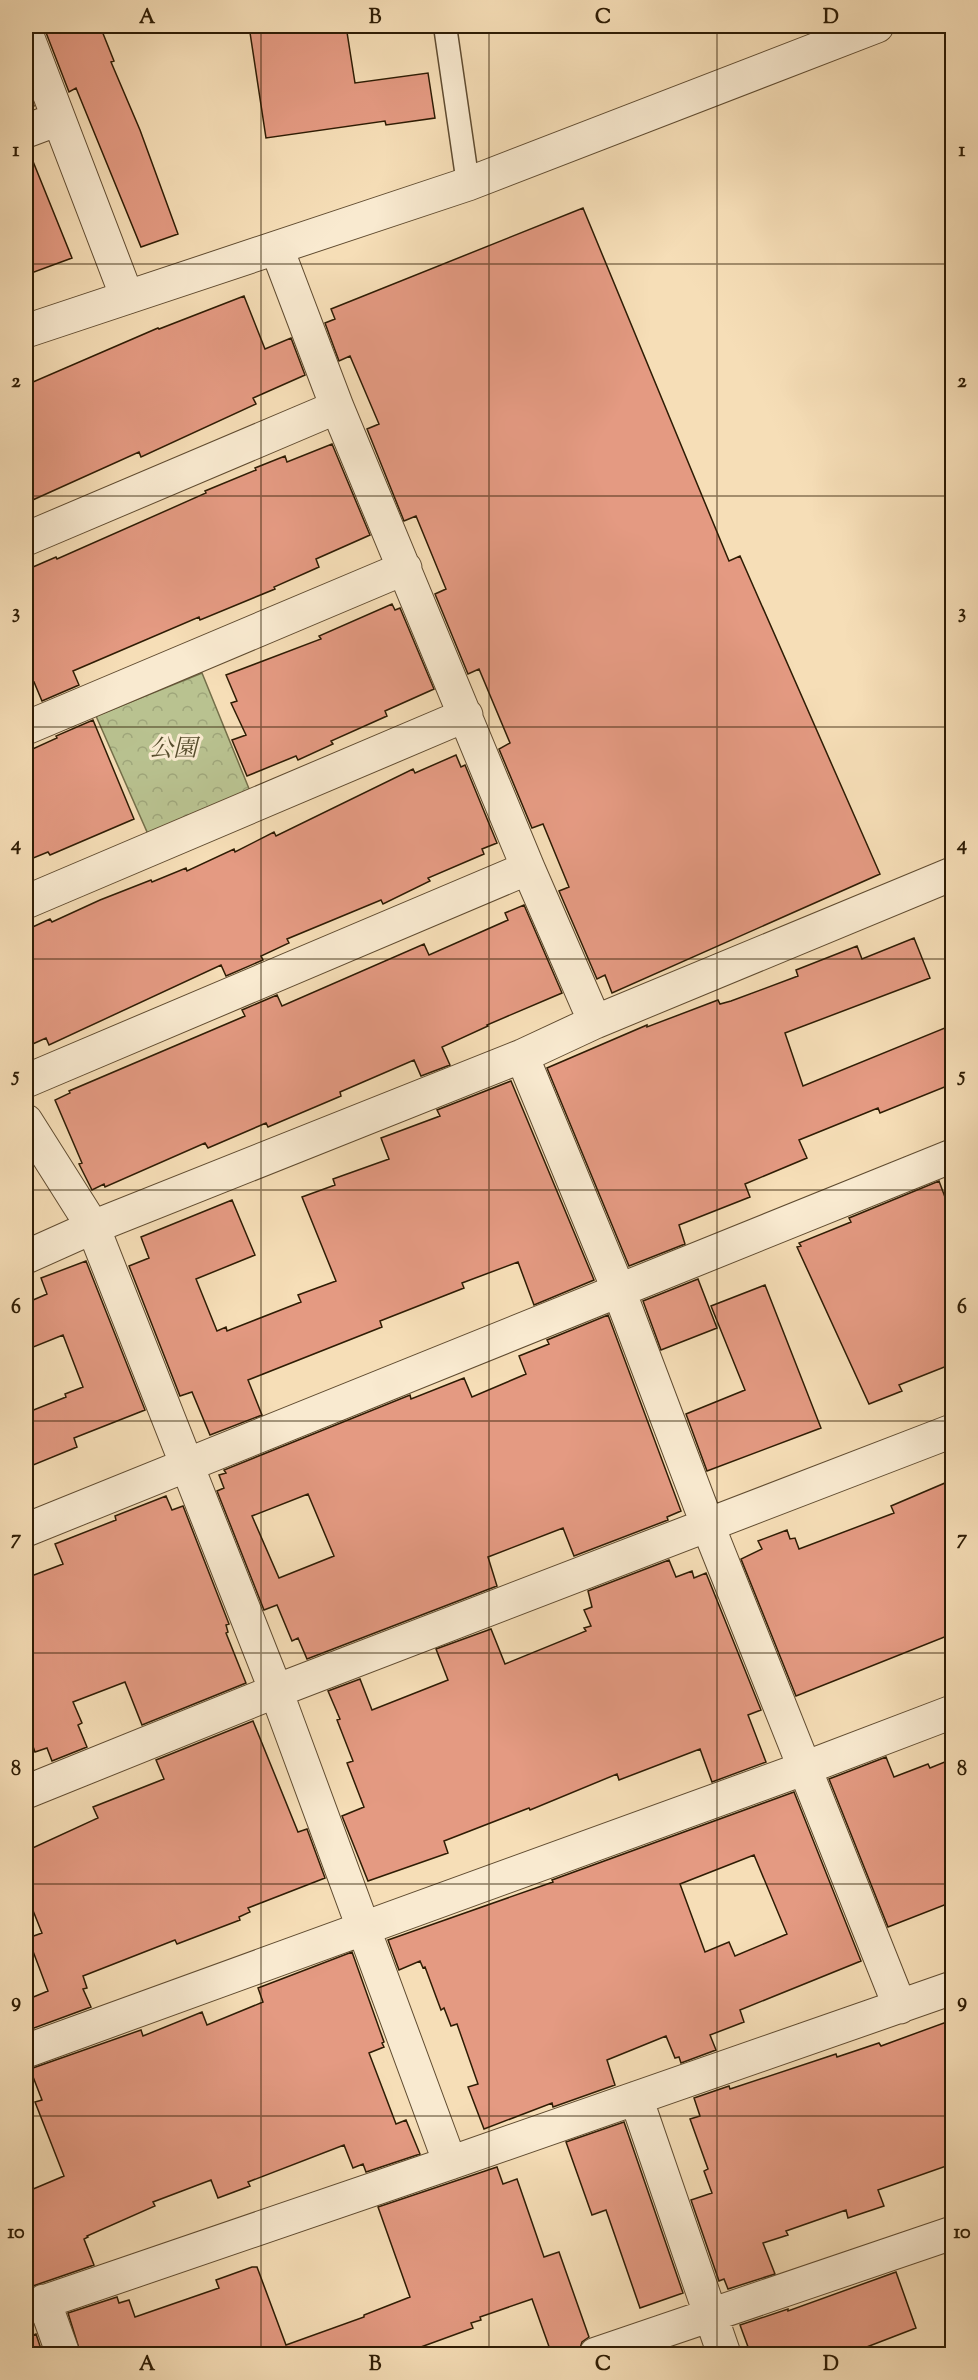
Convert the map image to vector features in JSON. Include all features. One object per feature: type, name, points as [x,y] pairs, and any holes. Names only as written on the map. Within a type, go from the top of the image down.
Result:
[{"type":"street","points":[[26,331],[468,184],[877,26]]},
{"type":"street","points":[[26,33],[127,297]]},
{"type":"street","points":[[26,131],[58,119]]},
{"type":"street","points":[[277,249],[337,407],[528,868],[595,1022]]},
{"type":"street","points":[[26,539],[337,407]]},
{"type":"street","points":[[26,728],[405,568]]},
{"type":"street","points":[[26,902],[466,715]]},
{"type":"street","points":[[26,1081],[528,868]]},
{"type":"street","points":[[26,1257],[93,1227],[522,1056],[595,1022],[952,874]]},
{"type":"street","points":[[522,1056],[619,1291],[708,1526],[900,2007]]},
{"type":"street","points":[[26,1121],[93,1227],[276,1691],[450,2163]]},
{"type":"street","points":[[26,1530],[952,1156]]},
{"type":"street","points":[[26,1792],[276,1691],[952,1431]]},
{"type":"street","points":[[26,2051],[805,1768],[952,1712]]},
{"type":"street","points":[[63,2355],[35,2305],[952,1988]]},
{"type":"street","points":[[636,2098],[724,2355]]},
{"type":"street","points":[[596,2355],[710,2314],[952,2233]]},
{"type":"lane","points":[[445,26],[468,184]]},
{"type":"green space","name":"公園","points":[[202,673],[252,796],[151,841],[96,716]]},
{"type":"building","points":[[55,26],[100,26],[114,61],[111,62],[140,130],[178,234],[141,247],[76,88],[69,92],[45,30]]},
{"type":"building","points":[[249,26],[346,26],[355,83],[428,73],[435,118],[386,125],[385,121],[266,138]]},
{"type":"building","points":[[26,84],[34,106],[26,110]]},
{"type":"building","points":[[26,149],[28,149],[72,258],[26,275]]},
{"type":"building","points":[[583,208],[729,561],[740,556],[880,874],[612,993],[605,975],[597,979],[559,891],[569,887],[543,824],[532,828],[499,749],[510,743],[479,669],[468,674],[435,594],[446,589],[416,516],[404,521],[367,429],[379,424],[350,356],[339,361],[325,323],[335,319],[331,309]]},
{"type":"building","points":[[244,296],[265,349],[291,338],[305,375],[253,398],[256,404],[141,457],[139,452],[26,503],[26,385],[158,328]]},
{"type":"building","points":[[332,444],[370,535],[316,559],[319,567],[274,587],[275,589],[200,620],[199,617],[73,671],[79,685],[42,701],[34,682],[26,685],[26,570],[56,557],[57,559],[206,493],[205,491],[256,470],[255,468],[285,456],[287,462]]},
{"type":"building","points":[[392,604],[395,610],[400,608],[434,689],[385,711],[387,716],[331,741],[333,744],[298,760],[296,756],[247,776],[232,740],[246,735],[231,703],[237,701],[226,675],[321,639],[319,636]]},
{"type":"building","points":[[93,720],[134,819],[50,855],[48,852],[26,861],[26,752]]},
{"type":"building","points":[[456,755],[461,767],[465,765],[497,843],[482,849],[484,854],[428,878],[430,881],[383,904],[381,900],[287,939],[289,943],[261,956],[263,960],[226,976],[221,965],[49,1045],[46,1038],[26,1047],[26,930],[50,919],[52,922],[151,880],[152,882],[186,868],[187,871],[234,849],[235,852],[274,832],[276,836],[413,769],[415,773]]},
{"type":"building","points":[[524,905],[562,993],[442,1047],[450,1065],[421,1076],[414,1060],[340,1092],[341,1096],[268,1127],[266,1123],[208,1148],[205,1143],[105,1187],[104,1184],[92,1190],[79,1164],[82,1163],[55,1100],[70,1093],[69,1091],[245,1016],[242,1010],[277,995],[282,1006],[424,944],[429,955],[508,920],[505,913]]},
{"type":"building","points":[[914,938],[930,978],[785,1033],[803,1086],[952,1025],[952,1084],[880,1113],[878,1108],[799,1140],[807,1158],[745,1184],[750,1197],[679,1225],[685,1244],[629,1266],[547,1068],[647,1025],[647,1027],[718,1000],[720,1004],[731,1001],[798,976],[796,970],[857,946],[862,959]]},
{"type":"building","points":[[511,1081],[594,1280],[534,1305],[518,1262],[462,1283],[464,1288],[380,1321],[382,1327],[248,1380],[262,1415],[210,1435],[192,1392],[180,1396],[129,1266],[149,1258],[141,1237],[232,1200],[255,1255],[196,1279],[217,1331],[226,1327],[227,1331],[301,1302],[298,1295],[336,1281],[302,1197],[335,1185],[333,1179],[389,1159],[381,1138],[440,1116],[437,1110]]},
{"type":"building","points":[[939,1181],[952,1216],[952,1364],[899,1385],[902,1391],[869,1404],[797,1247],[801,1246],[799,1243],[851,1222],[849,1218]]},
{"type":"building","points":[[86,1261],[145,1410],[74,1438],[77,1447],[26,1468],[26,1413],[66,1397],[65,1394],[83,1387],[63,1335],[26,1350],[26,1303],[47,1294],[41,1278]]},
{"type":"building","points":[[698,1279],[717,1328],[661,1350],[643,1301]]},
{"type":"building","points":[[765,1285],[821,1428],[707,1471],[686,1414],[745,1390],[711,1306]]},
{"type":"building","points":[[608,1315],[681,1511],[667,1517],[668,1520],[574,1556],[563,1528],[488,1557],[497,1586],[307,1659],[298,1638],[292,1641],[277,1605],[264,1610],[217,1491],[224,1488],[219,1475],[226,1473],[224,1470],[410,1395],[411,1399],[464,1378],[472,1397],[526,1374],[519,1356],[549,1344],[547,1340]],"holes":[[[308,1494],[334,1556],[279,1578],[252,1516]]]},
{"type":"building","points":[[952,1480],[952,1634],[796,1696],[741,1559],[762,1549],[758,1541],[787,1530],[790,1539],[795,1538],[799,1549],[894,1513],[891,1506]]},
{"type":"building","points":[[166,1496],[172,1510],[183,1506],[229,1624],[226,1625],[228,1632],[226,1633],[246,1683],[142,1725],[125,1682],[73,1702],[82,1723],[78,1725],[87,1747],[52,1761],[47,1748],[35,1752],[26,1727],[26,1578],[63,1564],[55,1544],[116,1520],[115,1516]]},
{"type":"building","points":[[669,1560],[676,1577],[692,1571],[694,1578],[706,1573],[761,1710],[748,1715],[766,1762],[712,1782],[700,1749],[619,1780],[617,1774],[530,1810],[529,1808],[444,1841],[448,1853],[368,1881],[342,1816],[364,1807],[347,1763],[353,1761],[337,1720],[340,1719],[328,1691],[360,1679],[372,1710],[448,1680],[436,1649],[491,1629],[505,1664],[586,1631],[584,1628],[591,1626],[584,1610],[592,1607],[588,1591]]},
{"type":"building","points":[[253,1721],[298,1832],[307,1829],[325,1878],[248,1908],[250,1912],[239,1917],[240,1920],[177,1944],[175,1940],[83,1976],[87,1988],[83,1989],[91,2007],[26,2031],[26,2000],[48,1991],[28,1938],[42,1933],[26,1893],[26,1851],[98,1818],[93,1807],[164,1779],[156,1760]]},
{"type":"building","points":[[886,1757],[894,1777],[928,1764],[930,1768],[952,1759],[952,1902],[888,1927],[829,1779]]},
{"type":"building","points":[[794,1792],[861,1961],[740,2010],[744,2022],[710,2035],[716,2050],[681,2063],[679,2057],[675,2058],[666,2036],[607,2060],[615,2085],[553,2107],[552,2103],[484,2129],[468,2087],[478,2084],[457,2024],[451,2026],[444,2008],[441,2010],[425,1967],[423,1968],[420,1961],[399,1970],[388,1940],[553,1882],[552,1880]],"holes":[[[754,1855],[787,1934],[735,1956],[729,1942],[705,1952],[680,1884]]]},
{"type":"building","points":[[352,1952],[384,2042],[382,2043],[384,2047],[369,2053],[396,2124],[406,2120],[420,2154],[366,2172],[363,2164],[353,2168],[344,2145],[248,2182],[250,2186],[218,2198],[211,2180],[153,2202],[155,2206],[87,2236],[84,2239],[94,2265],[30,2287],[26,2273],[26,2192],[64,2176],[35,2102],[42,2100],[30,2069],[141,2030],[143,2036],[202,2012],[207,2025],[263,2002],[258,1988]]},
{"type":"building","points":[[952,2020],[952,2164],[878,2190],[884,2206],[848,2218],[846,2210],[786,2231],[788,2235],[763,2243],[775,2274],[728,2289],[724,2279],[719,2281],[691,2200],[712,2193],[704,2171],[708,2169],[690,2119],[700,2116],[694,2098],[729,2086],[730,2089],[836,2054],[837,2057],[879,2043],[881,2046]]},
{"type":"building","points":[[624,2122],[683,2293],[640,2308],[606,2210],[592,2215],[566,2142]]},
{"type":"building","points":[[497,2167],[503,2184],[517,2179],[544,2257],[559,2252],[589,2337],[582,2342],[578,2355],[552,2355],[532,2299],[480,2317],[481,2320],[471,2323],[473,2328],[399,2355],[81,2355],[68,2313],[117,2297],[119,2303],[129,2300],[135,2317],[219,2288],[216,2280],[252,2267],[257,2267],[286,2345],[364,2317],[364,2315],[410,2297],[378,2207]]},
{"type":"building","points":[[896,2272],[916,2328],[846,2355],[751,2355],[740,2325],[788,2309],[788,2311]]},
{"type":"building","points":[[36,2334],[43,2355],[26,2355],[26,2338]]}]
